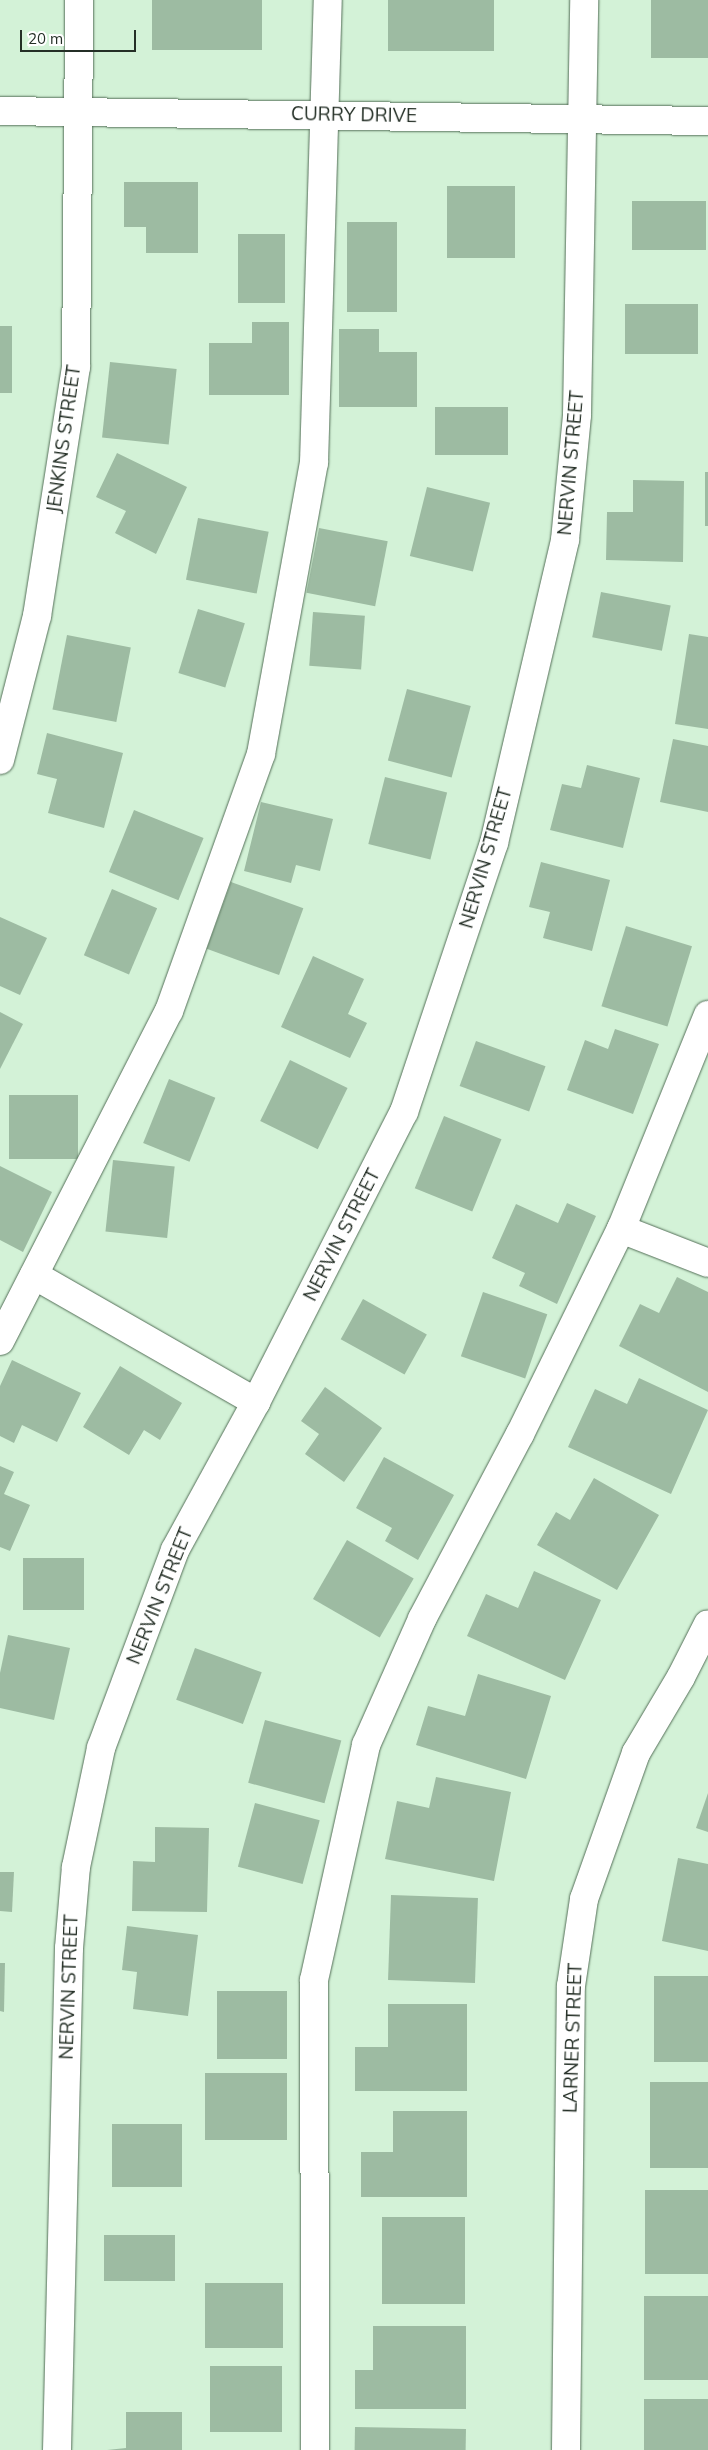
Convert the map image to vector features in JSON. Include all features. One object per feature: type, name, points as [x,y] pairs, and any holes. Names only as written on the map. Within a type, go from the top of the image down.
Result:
[{"type":"street","name":"JENKINS STREET","points":[[0,760],[37,616],[76,367],[76,112],[79,0]]},
{"type":"street","points":[[0,1342],[170,1011],[262,754],[314,463],[328,0]]},
{"type":"street","name":"NERVIN STREET","points":[[57,2450],[69,1948],[76,1867],[101,1748],[175,1550],[256,1402],[404,1112],[494,843],[565,540],[577,415],[584,118],[584,0]]},
{"type":"street","name":"CURRY DRIVE","points":[[0,111],[708,120]]},
{"type":"street","points":[[315,2450],[314,1980],[366,1744],[422,1619],[520,1434],[620,1230],[708,1015]]},
{"type":"street","points":[[620,1230],[708,1263]]},
{"type":"street","points":[[34,1276],[256,1402]]},
{"type":"street","name":"LARNER STREET","points":[[566,2450],[571,1986],[584,1900],[636,1753],[708,1624]]},
{"type":"building","points":[[152,0],[262,0],[262,50],[152,50]]},
{"type":"building","points":[[388,0],[494,0],[494,51],[388,51]]},
{"type":"building","points":[[651,0],[708,0],[708,58],[651,58]]},
{"type":"building","points":[[124,182],[198,182],[198,253],[146,253],[146,227],[124,227]]},
{"type":"building","points":[[447,186],[515,186],[515,258],[447,258]]},
{"type":"building","points":[[632,201],[706,201],[706,250],[632,250]]},
{"type":"building","points":[[347,222],[397,222],[397,312],[347,312]]},
{"type":"building","points":[[238,234],[285,234],[285,303],[238,303]]},
{"type":"building","points":[[625,304],[698,304],[698,354],[625,354]]},
{"type":"building","points":[[252,322],[289,322],[289,395],[209,395],[209,343],[252,343]]},
{"type":"building","points":[[0,326],[12,326],[12,393],[0,393]]},
{"type":"building","points":[[339,329],[379,329],[379,352],[417,352],[417,407],[339,407]]},
{"type":"building","points":[[110,362],[177,369],[169,445],[102,438]]},
{"type":"building","points":[[435,407],[508,407],[508,455],[435,455]]},
{"type":"building","points":[[117,453],[187,487],[156,554],[115,533],[126,511],[96,497]]},
{"type":"building","points":[[705,472],[708,472],[708,526],[705,526]]},
{"type":"building","points":[[633,480],[684,481],[683,562],[606,560],[607,512],[633,512]]},
{"type":"building","points":[[427,487],[490,503],[473,572],[410,556]]},
{"type":"building","points":[[198,518],[269,532],[257,594],[186,580]]},
{"type":"building","points":[[319,528],[388,541],[375,606],[306,593]]},
{"type":"building","points":[[601,592],[671,606],[662,651],[592,637]]},
{"type":"building","points":[[198,609],[245,623],[225,687],[178,673]]},
{"type":"building","points":[[313,612],[365,616],[361,669],[309,666]]},
{"type":"building","points":[[689,634],[708,637],[708,729],[675,724]]},
{"type":"building","points":[[67,635],[131,647],[116,722],[52,710]]},
{"type":"building","points":[[407,689],[471,706],[452,778],[388,760]]},
{"type":"building","points":[[47,733],[123,753],[104,828],[48,813],[57,779],[37,774]]},
{"type":"building","points":[[673,739],[708,746],[708,812],[660,802]]},
{"type":"building","points":[[587,765],[640,778],[623,848],[550,830],[562,784],[581,788]]},
{"type":"building","points":[[385,777],[447,792],[430,859],[368,844]]},
{"type":"building","points":[[261,802],[333,819],[320,871],[296,865],[291,883],[244,871]]},
{"type":"building","points":[[134,810],[204,838],[178,900],[109,872]]},
{"type":"building","points":[[541,862],[610,880],[592,951],[543,938],[550,912],[529,907]]},
{"type":"building","points":[[231,882],[303,908],[279,975],[207,949]]},
{"type":"building","points":[[112,889],[157,908],[129,974],[84,955]]},
{"type":"building","points":[[0,917],[47,938],[20,995],[0,986]]},
{"type":"building","points":[[626,926],[692,946],[667,1027],[601,1006]]},
{"type":"building","points":[[313,956],[364,979],[348,1014],[367,1023],[350,1058],[281,1027]]},
{"type":"building","points":[[0,1012],[23,1024],[0,1069]]},
{"type":"building","points":[[615,1029],[659,1044],[633,1114],[567,1090],[585,1040],[608,1049]]},
{"type":"building","points":[[476,1041],[546,1066],[529,1111],[460,1086]]},
{"type":"building","points":[[290,1060],[348,1088],[318,1149],[260,1121]]},
{"type":"building","points":[[169,1079],[215,1098],[190,1162],[143,1143]]},
{"type":"building","points":[[9,1095],[78,1095],[78,1159],[9,1159]]},
{"type":"building","points":[[444,1116],[501,1139],[472,1212],[415,1188]]},
{"type":"building","points":[[113,1160],[175,1166],[167,1238],[105,1232]]},
{"type":"building","points":[[0,1166],[52,1192],[23,1252],[0,1240]]},
{"type":"building","points":[[567,1203],[596,1216],[557,1304],[519,1286],[525,1273],[492,1258],[516,1204],[558,1223]]},
{"type":"building","points":[[677,1277],[708,1292],[708,1392],[619,1346],[640,1304],[659,1313]]},
{"type":"building","points":[[483,1292],[547,1314],[525,1378],[461,1356]]},
{"type":"building","points":[[363,1299],[427,1334],[405,1375],[341,1339]]},
{"type":"building","points":[[12,1360],[81,1393],[57,1442],[22,1425],[14,1443],[0,1436],[0,1386]]},
{"type":"building","points":[[120,1366],[182,1403],[160,1440],[144,1430],[129,1455],[83,1427]]},
{"type":"building","points":[[639,1378],[708,1410],[671,1494],[568,1447],[595,1389],[627,1404]]},
{"type":"building","points":[[325,1387],[382,1428],[344,1482],[305,1454],[319,1434],[301,1421]]},
{"type":"building","points":[[384,1457],[454,1495],[418,1560],[385,1541],[392,1528],[356,1508]]},
{"type":"building","points":[[0,1466],[14,1472],[4,1494],[30,1505],[10,1551],[0,1547]]},
{"type":"building","points":[[594,1478],[659,1515],[617,1590],[537,1545],[556,1512],[570,1520]]},
{"type":"building","points":[[347,1540],[414,1578],[380,1637],[313,1599]]},
{"type":"building","points":[[23,1558],[84,1558],[84,1610],[23,1610]]},
{"type":"building","points":[[534,1571],[601,1600],[565,1680],[467,1636],[486,1594],[518,1608]]},
{"type":"building","points":[[8,1635],[70,1648],[54,1720],[0,1708],[0,1673]]},
{"type":"building","points":[[195,1648],[262,1672],[243,1724],[176,1700]]},
{"type":"building","points":[[478,1674],[551,1696],[526,1779],[416,1745],[428,1706],[465,1716]]},
{"type":"building","points":[[265,1720],[341,1740],[324,1803],[248,1783]]},
{"type":"building","points":[[436,1777],[511,1792],[494,1881],[385,1859],[397,1801],[429,1808]]},
{"type":"building","points":[[708,1793],[708,1832],[696,1828]]},
{"type":"building","points":[[255,1803],[320,1820],[303,1884],[238,1867]]},
{"type":"building","points":[[155,1827],[209,1828],[207,1912],[132,1911],[133,1861],[155,1862]]},
{"type":"building","points":[[678,1858],[708,1864],[708,1951],[662,1941]]},
{"type":"building","points":[[0,1872],[14,1872],[12,1912],[0,1911]]},
{"type":"building","points":[[391,1895],[478,1898],[475,1983],[388,1980]]},
{"type":"building","points":[[127,1926],[198,1935],[188,2016],[133,2009],[137,1972],[122,1970]]},
{"type":"building","points":[[0,1963],[5,1963],[4,2012],[0,2011]]},
{"type":"building","points":[[654,1976],[708,1976],[708,2062],[654,2062]]},
{"type":"building","points":[[217,1991],[287,1991],[287,2059],[217,2059]]},
{"type":"building","points":[[388,2004],[467,2004],[467,2091],[355,2091],[355,2047],[388,2047]]},
{"type":"building","points":[[205,2073],[287,2073],[287,2140],[205,2140]]},
{"type":"building","points":[[650,2082],[708,2082],[708,2168],[650,2168]]},
{"type":"building","points":[[393,2111],[467,2111],[467,2197],[361,2197],[361,2152],[393,2152]]},
{"type":"building","points":[[112,2124],[182,2124],[182,2187],[112,2187]]},
{"type":"building","points":[[645,2190],[708,2190],[708,2274],[645,2274]]},
{"type":"building","points":[[382,2217],[465,2217],[465,2304],[382,2304]]},
{"type":"building","points":[[104,2235],[175,2235],[175,2281],[104,2281]]},
{"type":"building","points":[[205,2283],[283,2283],[283,2348],[205,2348]]},
{"type":"building","points":[[644,2296],[708,2296],[708,2380],[644,2380]]},
{"type":"building","points":[[373,2326],[466,2326],[466,2409],[355,2409],[355,2370],[373,2370]]},
{"type":"building","points":[[210,2366],[282,2366],[282,2432],[210,2432]]},
{"type":"building","points":[[644,2399],[708,2399],[708,2450],[644,2450]]},
{"type":"building","points":[[126,2412],[182,2412],[182,2450],[107,2450],[126,2448]]},
{"type":"building","points":[[355,2427],[466,2429],[466,2450],[355,2450]]}]
